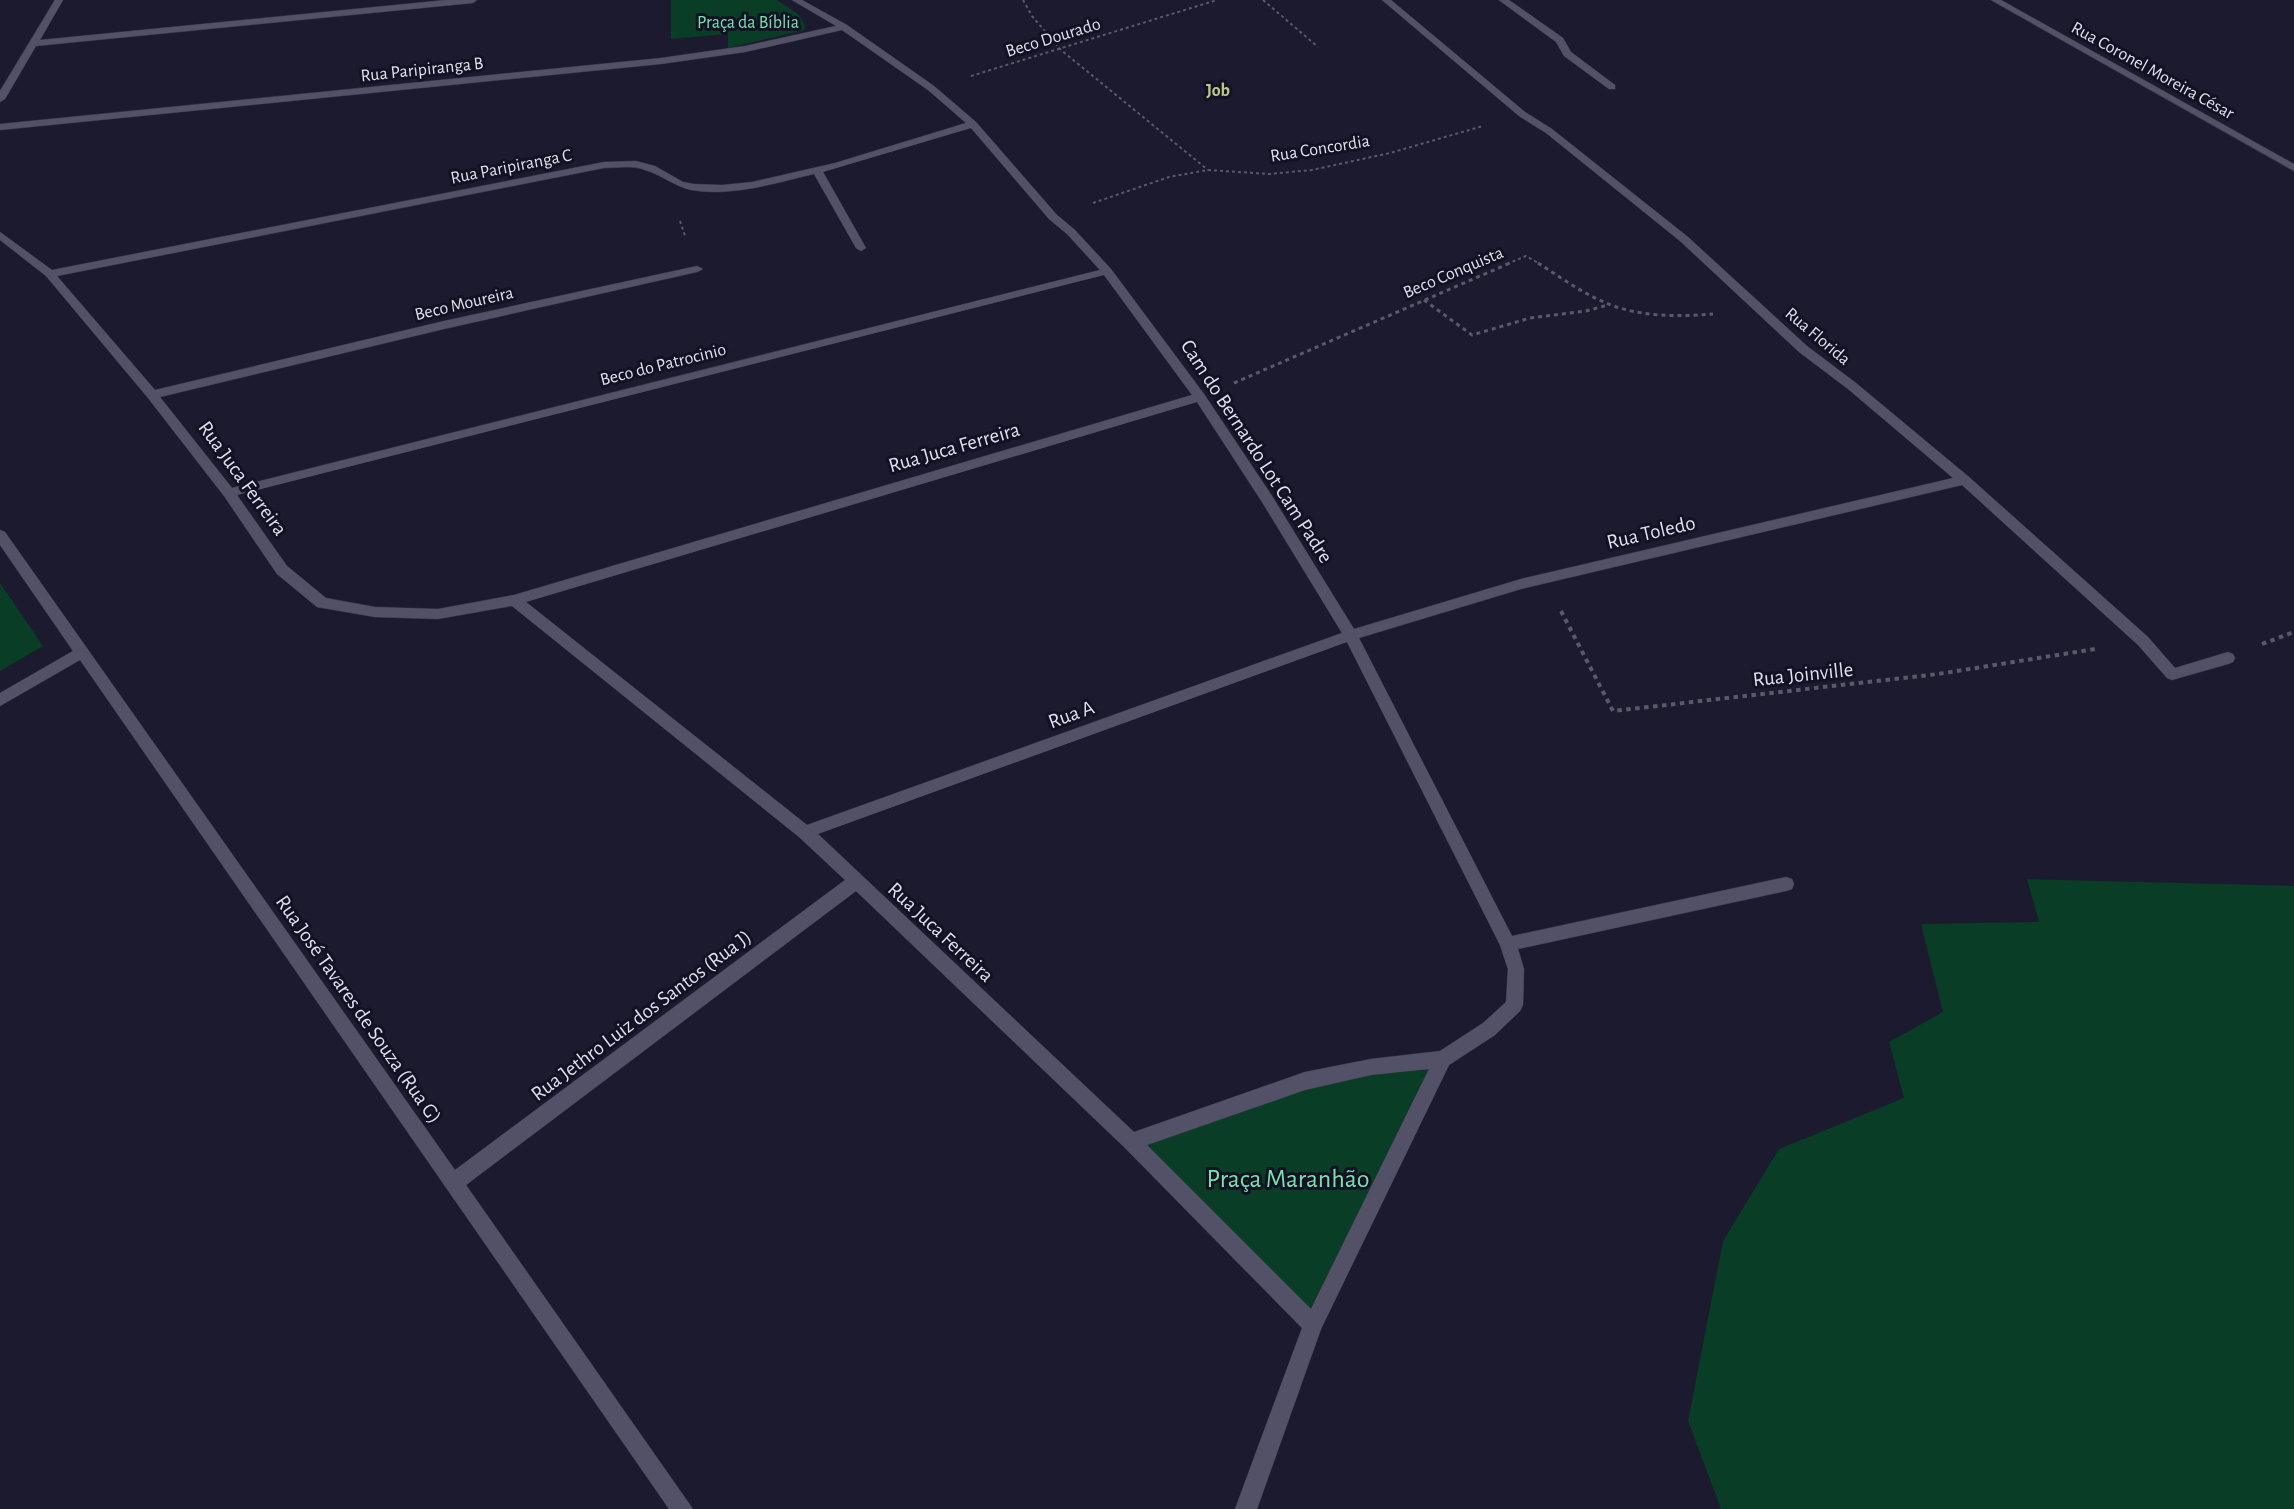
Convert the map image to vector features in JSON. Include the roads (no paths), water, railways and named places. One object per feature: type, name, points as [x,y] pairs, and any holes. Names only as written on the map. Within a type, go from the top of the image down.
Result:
[{"type":"street","points":[[0,99],[59,0]]},
{"type":"street","points":[[34,43],[473,0]]},
{"type":"street","name":"Cam do Bernardo Lot Cam Padre","points":[[796,0],[844,27],[930,88],[973,124],[1053,218],[1071,232],[1107,271],[1200,398],[1267,499],[1350,635],[1508,944],[1516,969],[1514,1005],[1489,1029],[1443,1059]]},
{"type":"street","name":"Rua Florida","points":[[1386,0],[1522,114],[1549,131],[1684,239],[1803,350],[1852,386],[1964,480],[2143,641],[2172,674],[2228,658]]},
{"type":"street","points":[[1503,0],[1560,40],[1567,54],[1612,87]]},
{"type":"street","name":"Rua Coronel Moreira César","points":[[1995,0],[2294,168]]},
{"type":"street","name":"Rua Paripiranga B","points":[[0,128],[661,62],[745,49],[844,27]]},
{"type":"street","name":"Rua Paripiranga C","points":[[50,274],[604,165],[636,164],[651,168],[680,184],[722,188],[752,185],[817,170],[973,124]]},
{"type":"street","points":[[817,170],[861,248]]},
{"type":"street","name":"Rua Juca Ferreira","points":[[0,235],[50,274],[152,395],[229,493],[282,570],[322,603],[375,612],[438,614],[514,600],[1200,398]]},
{"type":"street","name":"Beco Moureira","points":[[152,395],[697,269]]},
{"type":"street","name":"Beco do Patrocinio","points":[[229,493],[1107,271]]},
{"type":"street","name":"Rua Toledo","points":[[1350,635],[1543,579],[1964,480]]},
{"type":"street","name":"Rua José Tavares de Souza (Rua G)","points":[[0,535],[682,1509]]},
{"type":"street","name":"Rua Juca Ferreira","points":[[514,600],[805,832],[1131,1142],[1313,1325]]},
{"type":"street","name":"Rua A","points":[[805,832],[1350,635]]},
{"type":"street","points":[[0,700],[83,652]]},
{"type":"street","name":"Rua Jethro Luiz dos Santos (Rua J)","points":[[453,1183],[855,882]]},
{"type":"street","points":[[1508,944],[1786,884]]},
{"type":"street","points":[[1131,1142],[1305,1081],[1371,1067],[1443,1059]]},
{"type":"street","points":[[1246,1509],[1313,1325],[1443,1059]]},
{"type":"district","name":"Job","points":[[1218,90]]},
{"type":"park label","name":"Praça da Bíblia","points":[[748,22]]},
{"type":"park label","name":"Praça Maranhão","points":[[1288,1178]]}]
